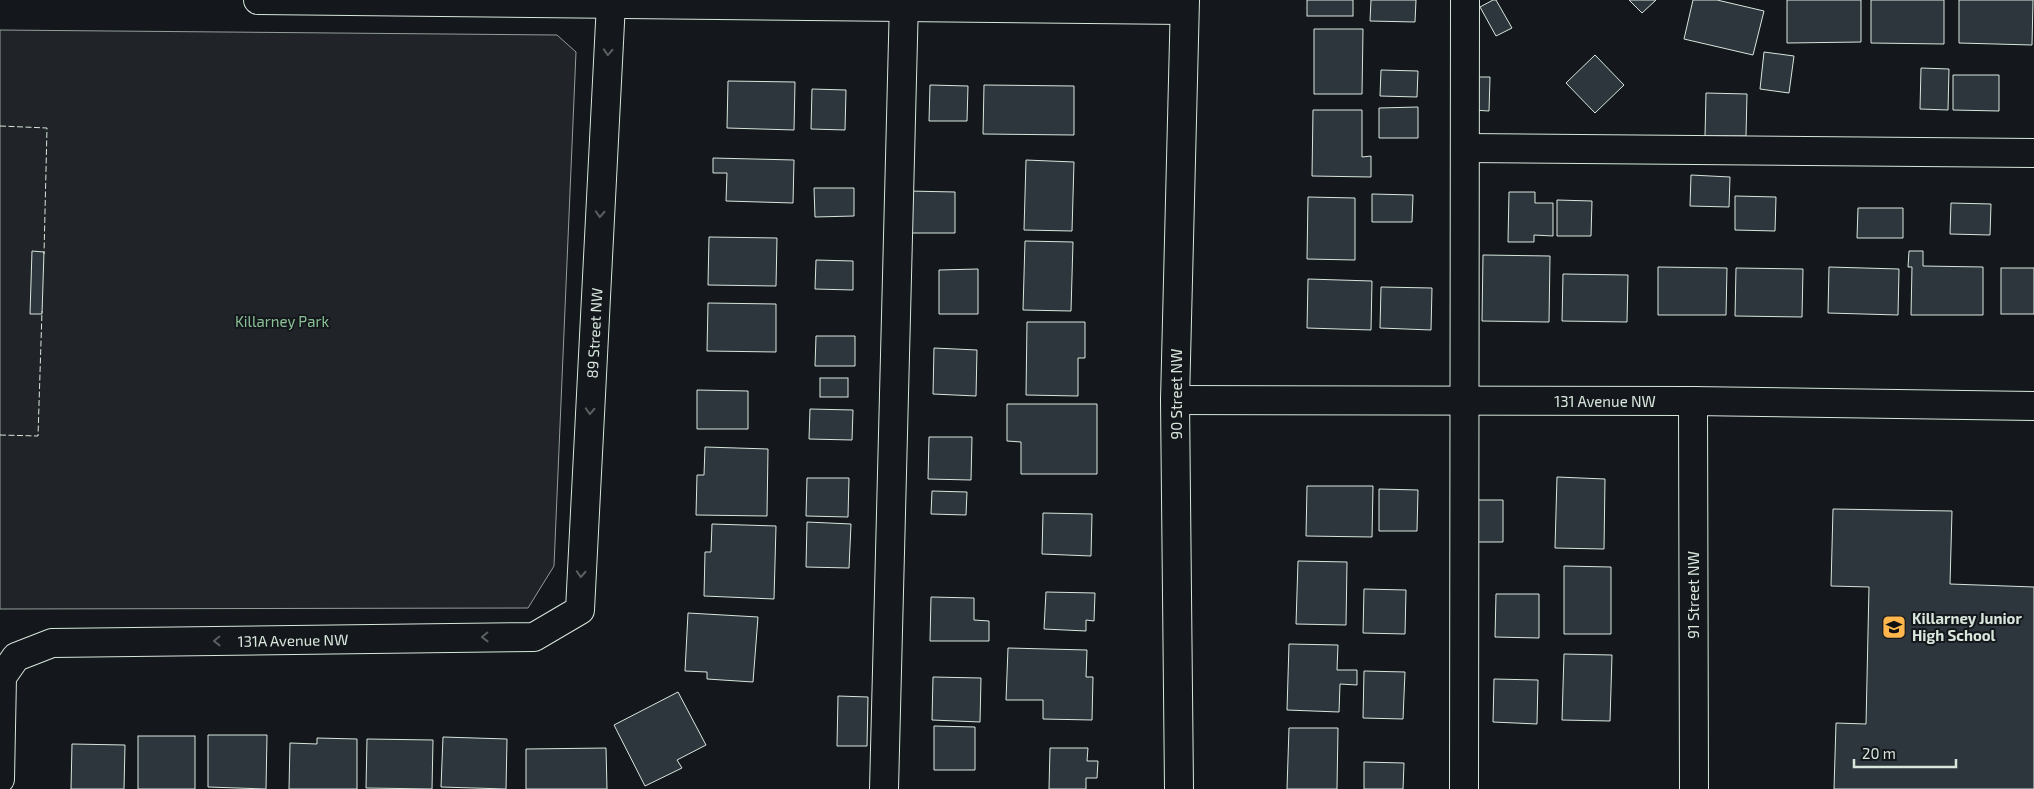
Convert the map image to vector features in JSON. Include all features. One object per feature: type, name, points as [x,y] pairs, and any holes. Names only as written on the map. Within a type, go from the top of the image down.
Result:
[{"type":"street","points":[[258,0],[1184,5]]},
{"type":"street","points":[[1464,789],[1465,0]]},
{"type":"street","name":"89 Street NW","points":[[534,637],[580,610],[611,3]]},
{"type":"street","points":[[884,789],[904,3]]},
{"type":"street","name":"90 Street NW","points":[[1180,789],[1176,400],[1184,5]]},
{"type":"street","points":[[1466,148],[2034,153]]},
{"type":"street","name":"131 Avenue NW","points":[[1176,400],[1693,401],[2034,406]]},
{"type":"street","name":"91 Street NW","points":[[1693,401],[1694,789]]},
{"type":"street","name":"131A Avenue NW","points":[[0,773],[2,677],[16,657],[52,643],[534,637]]},
{"type":"street","points":[[0,773],[0,779]]},
{"type":"green space","name":"Killarney Park","points":[[0,30],[557,35],[576,52],[554,566],[528,608],[0,609]]},
{"type":"building","points":[[1307,0],[1353,0],[1353,16],[1307,16]]},
{"type":"building","points":[[1371,0],[1416,0],[1415,22],[1370,21]]},
{"type":"building","points":[[1496,0],[1512,28],[1496,36],[1480,7]]},
{"type":"building","points":[[1629,0],[1656,0],[1642,13]]},
{"type":"building","points":[[1693,0],[1717,0],[1764,11],[1753,55],[1684,39]]},
{"type":"building","points":[[1787,0],[1861,0],[1861,42],[1787,43]]},
{"type":"building","points":[[1871,0],[1944,0],[1944,44],[1871,43]]},
{"type":"building","points":[[1959,0],[2033,0],[2032,45],[1959,43]]},
{"type":"building","points":[[1314,29],[1363,29],[1362,94],[1314,94]]},
{"type":"building","points":[[1764,52],[1794,56],[1789,93],[1760,89]]},
{"type":"building","points":[[1595,55],[1624,85],[1595,113],[1566,83]]},
{"type":"building","points":[[1921,68],[1949,69],[1948,110],[1920,109]]},
{"type":"building","points":[[1381,70],[1418,71],[1417,97],[1380,96]]},
{"type":"building","points":[[1953,75],[1999,75],[1999,111],[1953,110]]},
{"type":"building","points":[[1473,77],[1490,77],[1489,111],[1472,110]]},
{"type":"building","points":[[728,81],[795,82],[794,130],[727,128]]},
{"type":"building","points":[[930,85],[968,86],[967,121],[929,121]]},
{"type":"building","points":[[984,85],[1074,86],[1074,135],[983,134]]},
{"type":"building","points":[[812,89],[846,90],[845,130],[811,129]]},
{"type":"building","points":[[1706,93],[1747,94],[1746,136],[1705,136]]},
{"type":"building","points":[[1418,107],[1418,138],[1379,138],[1379,108]]},
{"type":"building","points":[[1313,110],[1362,110],[1362,157],[1371,156],[1371,177],[1312,176]]},
{"type":"building","points":[[713,158],[794,160],[793,203],[726,201],[727,173],[713,173]]},
{"type":"building","points":[[1026,160],[1074,162],[1072,231],[1024,230]]},
{"type":"building","points":[[1691,175],[1730,177],[1729,207],[1690,206]]},
{"type":"building","points":[[814,188],[854,188],[854,216],[815,217]]},
{"type":"building","points":[[908,191],[955,192],[955,233],[908,233]]},
{"type":"building","points":[[1509,192],[1535,192],[1535,203],[1553,203],[1553,236],[1534,235],[1534,242],[1508,242]]},
{"type":"building","points":[[1372,194],[1413,195],[1412,222],[1372,222]]},
{"type":"building","points":[[1735,196],[1776,197],[1775,231],[1735,230]]},
{"type":"building","points":[[1308,197],[1355,198],[1355,260],[1307,259]]},
{"type":"building","points":[[1557,200],[1592,201],[1591,236],[1557,236]]},
{"type":"building","points":[[1951,203],[1991,204],[1990,235],[1950,234]]},
{"type":"building","points":[[1858,208],[1903,208],[1903,238],[1857,238]]},
{"type":"building","points":[[709,237],[777,238],[776,286],[708,285]]},
{"type":"building","points":[[1025,241],[1073,242],[1071,311],[1023,310]]},
{"type":"building","points":[[32,251],[44,252],[42,314],[30,314]]},
{"type":"building","points":[[1909,251],[1923,251],[1923,266],[1983,267],[1983,315],[1911,315],[1912,267],[1908,267]]},
{"type":"building","points":[[1483,255],[1550,256],[1549,322],[1482,321]]},
{"type":"building","points":[[816,260],[853,261],[853,290],[815,289]]},
{"type":"building","points":[[1658,267],[1727,268],[1726,315],[1658,315]]},
{"type":"building","points":[[1829,267],[1899,269],[1898,315],[1828,313]]},
{"type":"building","points":[[1736,268],[1803,269],[1802,317],[1735,316]]},
{"type":"building","points":[[2001,268],[2034,268],[2034,314],[2001,314]]},
{"type":"building","points":[[978,269],[978,314],[939,314],[939,270]]},
{"type":"building","points":[[1563,274],[1628,275],[1627,322],[1562,321]]},
{"type":"building","points":[[1308,279],[1372,281],[1371,330],[1307,328]]},
{"type":"building","points":[[1381,287],[1432,288],[1431,330],[1380,328]]},
{"type":"building","points":[[708,303],[776,304],[776,352],[707,351]]},
{"type":"building","points":[[1027,322],[1085,322],[1085,358],[1078,358],[1078,396],[1026,395]]},
{"type":"building","points":[[816,336],[855,336],[855,366],[815,366]]},
{"type":"building","points":[[934,348],[977,350],[976,396],[933,394]]},
{"type":"building","points":[[820,378],[848,378],[848,397],[820,397]]},
{"type":"building","points":[[697,390],[748,391],[748,429],[697,429]]},
{"type":"building","points":[[1007,404],[1097,404],[1097,474],[1021,474],[1021,442],[1007,441]]},
{"type":"building","points":[[810,409],[853,410],[852,440],[809,439]]},
{"type":"building","points":[[929,437],[972,437],[971,480],[928,479]]},
{"type":"building","points":[[705,447],[768,449],[767,516],[696,515],[697,475],[704,475]]},
{"type":"building","points":[[1557,477],[1605,479],[1604,549],[1555,548]]},
{"type":"building","points":[[807,478],[849,478],[848,517],[806,516]]},
{"type":"building","points":[[1307,486],[1373,486],[1372,537],[1306,536]]},
{"type":"building","points":[[1379,489],[1418,490],[1417,531],[1379,531]]},
{"type":"building","points":[[932,491],[967,492],[966,515],[931,514]]},
{"type":"building","points":[[1471,500],[1503,500],[1503,542],[1472,542]]},
{"type":"building","points":[[1833,509],[1952,511],[1950,584],[2034,587],[2034,789],[1834,789],[1836,723],[1866,724],[1869,587],[1831,586]]},
{"type":"building","points":[[1043,513],[1092,514],[1091,556],[1042,554]]},
{"type":"building","points":[[807,522],[851,524],[849,568],[806,567]]},
{"type":"building","points":[[712,524],[776,526],[774,599],[704,596],[705,552],[711,552]]},
{"type":"building","points":[[1298,561],[1347,562],[1346,625],[1296,624]]},
{"type":"building","points":[[1564,566],[1611,567],[1611,634],[1564,634]]},
{"type":"building","points":[[1364,589],[1406,590],[1405,634],[1363,633]]},
{"type":"building","points":[[1046,592],[1095,593],[1094,621],[1086,620],[1086,631],[1044,629]]},
{"type":"building","points":[[1496,594],[1539,594],[1539,638],[1495,637]]},
{"type":"building","points":[[931,597],[974,598],[974,620],[989,621],[989,641],[930,641]]},
{"type":"building","points":[[688,613],[758,617],[753,682],[707,679],[707,672],[685,671]]},
{"type":"building","points":[[1289,644],[1338,645],[1337,670],[1357,670],[1357,685],[1340,684],[1339,712],[1287,710]]},
{"type":"building","points":[[1008,648],[1087,650],[1086,677],[1093,677],[1092,720],[1043,719],[1043,700],[1006,700]]},
{"type":"building","points":[[1564,654],[1612,655],[1610,721],[1562,720]]},
{"type":"building","points":[[1364,671],[1405,672],[1403,719],[1363,718]]},
{"type":"building","points":[[933,677],[981,678],[980,722],[932,720]]},
{"type":"building","points":[[1494,679],[1538,680],[1537,724],[1493,722]]},
{"type":"building","points":[[678,692],[706,745],[677,760],[682,768],[645,786],[614,725]]},
{"type":"building","points":[[838,696],[868,697],[867,746],[837,746]]},
{"type":"building","points":[[934,726],[975,727],[975,770],[934,770]]},
{"type":"building","points":[[1289,728],[1338,728],[1337,789],[1287,789]]},
{"type":"building","points":[[208,735],[267,735],[266,789],[208,787]]},
{"type":"building","points":[[138,736],[195,736],[195,789],[138,789]]},
{"type":"building","points":[[443,737],[507,739],[506,789],[441,787]]},
{"type":"building","points":[[317,738],[357,739],[357,789],[289,789],[290,743],[317,744]]},
{"type":"building","points":[[367,739],[433,740],[432,789],[366,788]]},
{"type":"building","points":[[72,744],[125,745],[124,789],[71,789]]},
{"type":"building","points":[[606,748],[607,789],[526,789],[526,749]]},
{"type":"building","points":[[1050,748],[1088,748],[1087,761],[1098,761],[1097,778],[1086,778],[1086,789],[1049,789]]},
{"type":"building","points":[[1364,762],[1404,763],[1403,789],[1364,789]]},
{"type":"fence","points":[[0,126],[47,128],[44,254]]},
{"type":"fence","points":[[0,435],[38,436],[42,311]]},
{"type":"place","name":"Killarney Junior High School","points":[[1894,627]]}]
